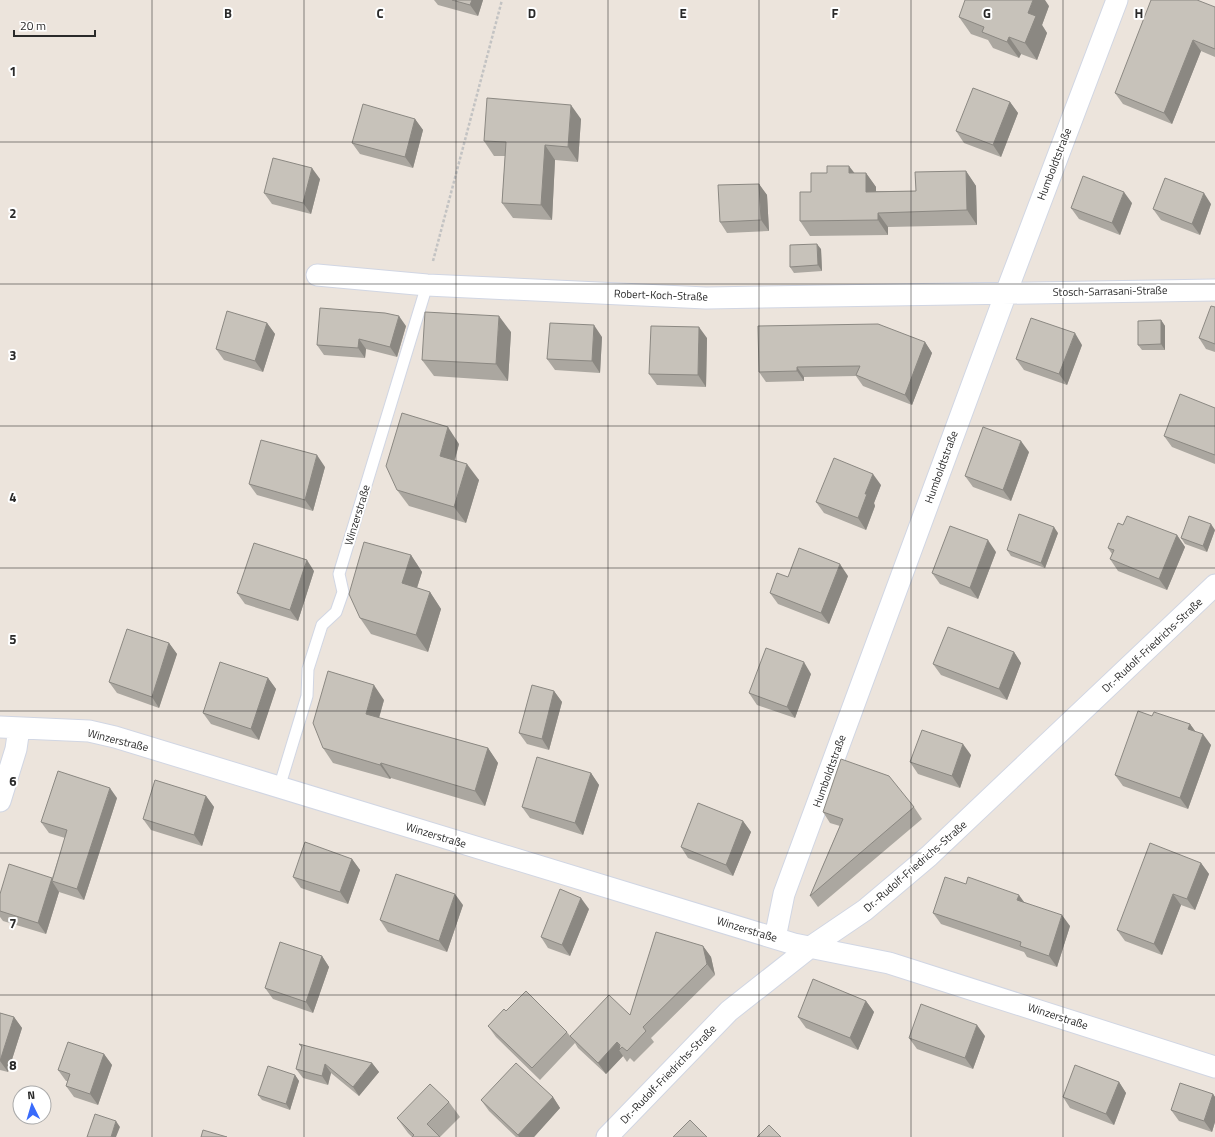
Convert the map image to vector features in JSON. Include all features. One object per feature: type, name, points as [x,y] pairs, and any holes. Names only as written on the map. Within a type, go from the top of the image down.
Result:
[{"type":"street","name":"Humboldtstraße","points":[[775,938],[784,894],[1006,293],[1117,0]]},
{"type":"street","name":"Robert-Koch-Straße","points":[[317,275],[427,285],[706,298],[1006,293]]},
{"type":"street","name":"Stosch-Sarrasani-Straße","points":[[1006,293],[1215,290]]},
{"type":"street","name":"Dr.-Rudolf-Friedrichs-Straße","points":[[607,1137],[729,1011],[809,948],[865,910],[929,856],[1215,586]]},
{"type":"street","name":"Winzerstraße","points":[[9,728],[89,731],[115,737],[809,948],[889,962],[1215,1066]]},
{"type":"street","points":[[0,801],[16,750],[9,728]]},
{"type":"lane","name":"Winzerstraße","points":[[279,788],[307,696],[308,669],[322,625],[336,612],[343,592],[339,574],[427,285]]},
{"type":"path","points":[[427,285],[502,0]]},
{"type":"building","points":[[452,0],[472,0],[470,5]]},
{"type":"building","points":[[965,0],[1033,0],[1028,13],[1036,16],[1025,43],[1009,37],[1007,42],[982,32],[984,27],[959,17]]},
{"type":"building","points":[[1151,0],[1197,0],[1215,7],[1215,49],[1193,40],[1164,113],[1115,93]]},
{"type":"building","points":[[973,88],[1010,102],[993,145],[956,131]]},
{"type":"building","points":[[487,98],[571,105],[568,147],[545,145],[541,205],[502,203],[506,142],[484,141]]},
{"type":"building","points":[[363,104],[415,119],[405,157],[352,143]]},
{"type":"building","points":[[273,158],[312,168],[303,203],[264,193]]},
{"type":"building","points":[[827,166],[849,166],[849,173],[866,173],[866,192],[916,191],[915,172],[966,171],[967,210],[878,213],[878,220],[800,221],[800,192],[811,192],[811,173],[827,173]]},
{"type":"building","points":[[1083,176],[1124,192],[1112,223],[1071,208]]},
{"type":"building","points":[[1165,178],[1204,193],[1192,224],[1153,209]]},
{"type":"building","points":[[759,184],[761,220],[720,222],[718,185]]},
{"type":"building","points":[[817,244],[818,265],[790,267],[790,245]]},
{"type":"building","points":[[1211,306],[1215,307],[1215,344],[1199,338]]},
{"type":"building","points":[[320,308],[385,313],[399,316],[390,347],[359,339],[358,348],[317,345]]},
{"type":"building","points":[[227,311],[267,323],[255,361],[216,349]]},
{"type":"building","points":[[425,312],[499,316],[496,364],[422,360]]},
{"type":"building","points":[[1031,318],[1075,333],[1059,374],[1016,359]]},
{"type":"building","points":[[1161,320],[1161,344],[1138,345],[1138,321]]},
{"type":"building","points":[[550,323],[594,325],[592,361],[547,359]]},
{"type":"building","points":[[878,324],[925,342],[905,395],[856,375],[860,366],[797,367],[797,371],[759,372],[758,326]]},
{"type":"building","points":[[651,326],[699,327],[698,375],[649,374]]},
{"type":"building","points":[[1180,394],[1215,408],[1215,455],[1164,436]]},
{"type":"building","points":[[402,413],[448,427],[440,456],[467,464],[454,507],[397,490],[386,466]]},
{"type":"building","points":[[983,427],[1021,441],[1003,490],[965,476]]},
{"type":"building","points":[[261,440],[317,455],[305,500],[249,484]]},
{"type":"building","points":[[834,458],[873,474],[858,518],[816,502]]},
{"type":"building","points":[[1019,514],[1054,527],[1041,563],[1007,550]]},
{"type":"building","points":[[1127,516],[1177,535],[1159,579],[1110,559],[1114,550],[1108,548],[1118,523],[1123,525]]},
{"type":"building","points":[[1189,516],[1211,524],[1203,546],[1181,538]]},
{"type":"building","points":[[950,526],[988,540],[970,588],[932,573]]},
{"type":"building","points":[[364,542],[411,555],[402,583],[430,592],[416,635],[360,618],[349,594]]},
{"type":"building","points":[[254,543],[307,560],[290,610],[237,593]]},
{"type":"building","points":[[799,548],[840,564],[821,613],[770,593],[777,573],[788,577]]},
{"type":"building","points":[[948,627],[1014,652],[999,689],[933,664]]},
{"type":"building","points":[[127,629],[169,643],[152,697],[109,682]]},
{"type":"building","points":[[766,648],[804,662],[787,707],[749,693]]},
{"type":"building","points":[[220,662],[268,678],[251,729],[203,713]]},
{"type":"building","points":[[328,671],[374,685],[366,714],[488,748],[475,791],[381,763],[380,765],[323,748],[313,723]]},
{"type":"building","points":[[532,685],[554,691],[542,739],[519,733]]},
{"type":"building","points":[[1138,711],[1152,716],[1154,712],[1190,724],[1188,729],[1203,734],[1180,798],[1115,775]]},
{"type":"building","points":[[922,730],[963,744],[952,776],[910,762]]},
{"type":"building","points":[[537,757],[591,773],[575,823],[522,807]]},
{"type":"building","points":[[841,759],[889,776],[914,807],[810,896],[843,819],[823,812]]},
{"type":"building","points":[[58,771],[110,788],[77,889],[52,881],[67,830],[41,822]]},
{"type":"building","points":[[155,780],[206,796],[194,835],[143,819]]},
{"type":"building","points":[[698,803],[743,821],[726,865],[681,847]]},
{"type":"building","points":[[305,842],[352,859],[340,892],[293,877]]},
{"type":"building","points":[[1150,843],[1201,863],[1187,899],[1173,894],[1154,944],[1117,930]]},
{"type":"building","points":[[9,864],[52,878],[38,923],[0,911],[0,894]]},
{"type":"building","points":[[396,874],[455,894],[439,941],[380,920]]},
{"type":"building","points":[[945,877],[966,884],[968,877],[1019,895],[1017,900],[1062,915],[1049,956],[1020,946],[1021,942],[933,913]]},
{"type":"building","points":[[560,889],[581,898],[562,945],[541,937]]},
{"type":"building","points":[[656,932],[703,946],[707,964],[643,1027],[646,1031],[627,1051],[622,1047],[619,1050],[620,1045],[617,1042],[598,1063],[570,1036],[609,995],[630,1015]]},
{"type":"building","points":[[280,942],[322,956],[306,1002],[265,988]]},
{"type":"building","points":[[813,979],[866,1001],[850,1038],[798,1017]]},
{"type":"building","points":[[526,991],[567,1032],[532,1068],[488,1026],[504,1009],[506,1011]]},
{"type":"building","points":[[921,1004],[977,1025],[965,1058],[909,1038]]},
{"type":"building","points":[[0,1013],[14,1017],[0,1061]]},
{"type":"building","points":[[68,1042],[104,1054],[90,1094],[66,1086],[70,1074],[58,1070]]},
{"type":"building","points":[[299,1044],[372,1063],[353,1087],[325,1064],[322,1076],[296,1069],[302,1046]]},
{"type":"building","points":[[516,1063],[553,1097],[518,1135],[481,1100]]},
{"type":"building","points":[[1075,1065],[1119,1082],[1106,1114],[1063,1097]]},
{"type":"building","points":[[268,1066],[295,1075],[286,1104],[258,1095]]},
{"type":"building","points":[[1180,1083],[1213,1094],[1204,1121],[1171,1110]]},
{"type":"building","points":[[430,1084],[449,1102],[427,1124],[440,1137],[412,1137],[414,1135],[397,1118]]},
{"type":"building","points":[[95,1114],[116,1121],[111,1137],[87,1137]]},
{"type":"building","points":[[690,1120],[707,1137],[673,1137]]},
{"type":"building","points":[[769,1125],[781,1137],[757,1137]]},
{"type":"building","points":[[203,1130],[227,1137],[201,1137]]}]
